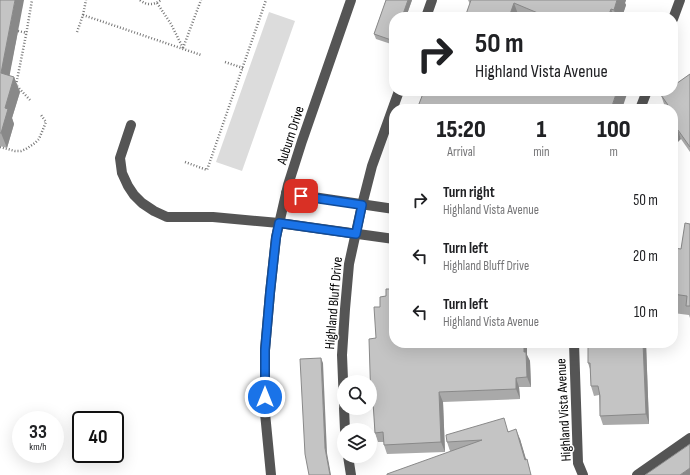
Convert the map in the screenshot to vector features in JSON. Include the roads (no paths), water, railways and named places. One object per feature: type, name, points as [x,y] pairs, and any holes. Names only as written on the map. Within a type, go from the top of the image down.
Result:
[{"type":"street","name":"Auburn Drive","points":[[271,475],[265,413],[265,350],[276,238],[286,193],[302,141],[351,0]]},
{"type":"street","points":[[428,12],[432,0]]},
{"type":"street","points":[[676,12],[680,0]]},
{"type":"street","name":"Highland Bluff Drive","points":[[343,375],[342,355],[349,264],[372,166],[389,119]]},
{"type":"street","points":[[131,125],[120,158],[122,173],[128,186],[142,203],[167,217],[214,217],[279,223],[389,238]]},
{"type":"street","points":[[286,193],[389,208]]},
{"type":"street","name":"Highland Vista Avenue","points":[[574,348],[578,462],[583,475]]},
{"type":"street","points":[[637,475],[690,438]]},
{"type":"street","points":[[349,463],[351,475]]}]
